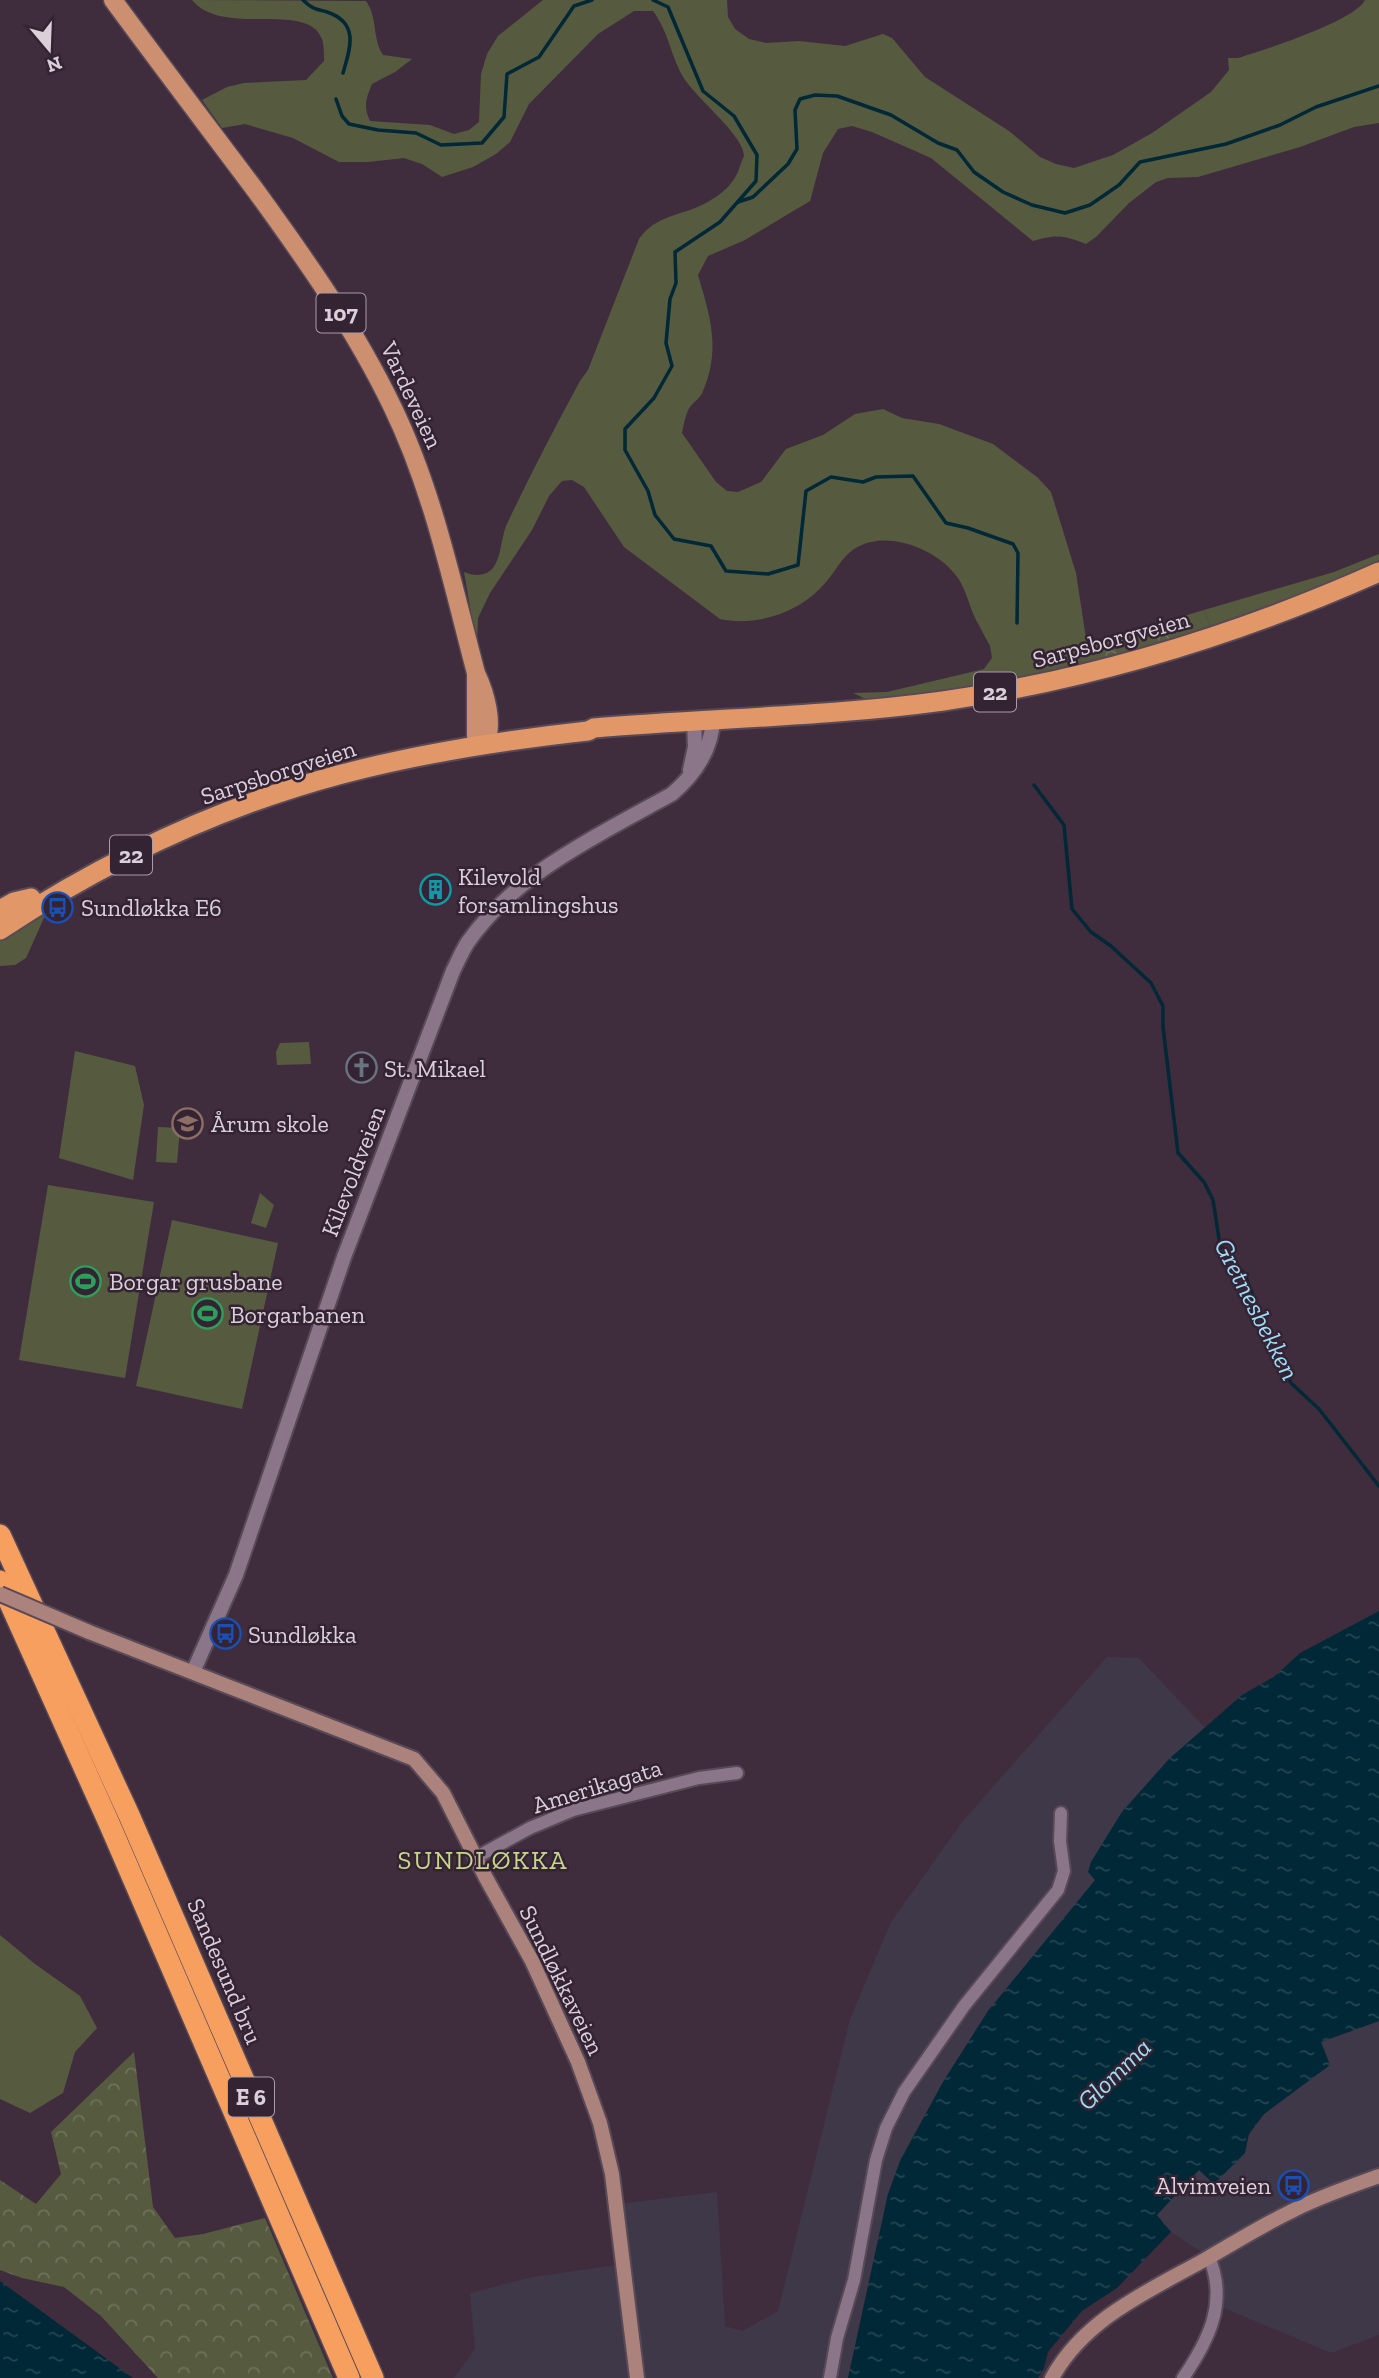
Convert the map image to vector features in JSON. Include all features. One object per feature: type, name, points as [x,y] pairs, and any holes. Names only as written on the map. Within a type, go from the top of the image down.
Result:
[{"type":"highway","name":"Sarpsborgveien","points":[[0,916],[164,830],[260,790],[364,758],[484,738],[703,719],[875,709],[943,701],[1074,676],[1222,634],[1281,613],[1379,572]]},
{"type":"highway","name":"Sarpsborgveien","points":[[0,930],[40,903],[111,864],[221,814],[343,774],[484,738]]},
{"type":"highway","name":"22","points":[[0,910],[14,902],[32,898]]},
{"type":"highway","name":"Sandesund bru","points":[[0,1535],[129,1815],[373,2378]]},
{"type":"highway","name":"Sandesund bru","points":[[0,1581],[109,1823],[349,2378]]},
{"type":"main road","name":"Vardeveien","points":[[113,0],[307,261],[361,344],[393,407],[430,502],[481,684],[487,711],[484,738]]},
{"type":"main road","name":"Sundløkkaveien","points":[[0,1594],[89,1632],[414,1759],[443,1793],[475,1858],[532,1961],[578,2062],[600,2123],[612,2174],[638,2378]]},
{"type":"main road","points":[[1052,2378],[1073,2346],[1105,2318],[1132,2300],[1290,2211],[1379,2176]]},
{"type":"street","name":"Kilevoldveien","points":[[193,1672],[236,1575],[344,1257],[458,961],[487,919],[516,891],[557,861],[672,794],[683,784],[691,768],[703,719]]},
{"type":"street","name":"Amerikagata","points":[[475,1858],[530,1828],[573,1810],[699,1778],[737,1773]]},
{"type":"street","points":[[830,2378],[836,2337],[854,2280],[876,2160],[886,2128],[904,2092],[964,2006],[1058,1889],[1064,1871],[1060,1841],[1061,1813]]},
{"type":"street","points":[[1183,2378],[1207,2336],[1217,2305],[1217,2276],[1209,2257]]},
{"type":"shaded area","points":[[1107,1657],[1139,1658],[1205,1728],[1169,1759],[1122,1812],[1091,1863],[1096,1880],[988,2011],[943,2082],[900,2161],[888,2194],[848,2378],[454,2378],[475,2349],[470,2293],[533,2277],[623,2264],[616,2204],[717,2192],[725,2326],[742,2331],[778,2311],[850,2019],[891,1922],[963,1821]]},
{"type":"shaded area","points":[[1379,2021],[1379,2335],[1331,2353],[1217,2305],[1209,2257],[1171,2232],[1156,2215],[1199,2169],[1213,2184],[1264,2114],[1330,2065],[1321,2042]]},
{"type":"green space","points":[[192,0],[366,1],[383,55],[412,59],[372,84],[366,102],[370,121],[430,125],[454,134],[469,130],[479,122],[481,74],[487,54],[498,36],[543,0],[727,0],[728,17],[735,29],[749,39],[766,43],[799,41],[845,46],[883,34],[892,38],[925,77],[1009,131],[1040,157],[1074,168],[1113,155],[1152,133],[1211,92],[1229,70],[1228,58],[1238,58],[1308,34],[1345,17],[1365,0],[1379,0],[1379,123],[1354,127],[1300,147],[1198,177],[1168,178],[1156,182],[1129,203],[1086,244],[1060,236],[1033,241],[931,158],[852,126],[838,129],[823,153],[810,201],[745,240],[708,256],[698,275],[710,318],[712,360],[702,393],[688,410],[682,433],[716,482],[727,491],[738,492],[761,482],[786,449],[823,435],[855,414],[883,409],[902,418],[939,424],[993,444],[1037,477],[1051,492],[1076,573],[1087,645],[1077,648],[1082,663],[1006,681],[872,702],[853,693],[887,692],[984,669],[992,658],[990,646],[961,583],[938,558],[896,541],[867,543],[850,552],[816,593],[791,609],[764,619],[720,619],[624,547],[584,487],[572,480],[562,481],[549,496],[532,530],[490,593],[478,618],[477,648],[464,572],[483,574],[496,564],[506,526],[588,370],[639,239],[653,225],[704,204],[722,193],[735,178],[744,156],[742,148],[728,127],[696,94],[682,75],[663,27],[653,11],[634,11],[598,34],[529,104],[510,142],[496,154],[473,167],[442,177],[422,164],[404,158],[339,162],[293,138],[245,124],[222,128],[202,100],[227,87],[244,83],[306,80],[324,61],[323,41],[313,28],[300,22],[223,17],[206,11]]},
{"type":"green space","points":[[1379,554],[1379,560],[1339,581],[1210,626],[1204,610],[1334,572]]},
{"type":"green space","points":[[1204,610],[1210,626],[1143,648],[1082,663],[1077,648]]},
{"type":"green space","points":[[48,909],[26,958],[15,965],[0,966],[0,941]]},
{"type":"green space","points":[[309,1042],[311,1064],[277,1065],[276,1052],[280,1043]]},
{"type":"green space","points":[[75,1051],[135,1066],[144,1105],[133,1180],[59,1158]]},
{"type":"green space","points":[[158,1127],[180,1128],[177,1163],[156,1162]]},
{"type":"green space","name":"Borgar grusbane","points":[[48,1185],[154,1202],[125,1378],[19,1360]]},
{"type":"green space","points":[[260,1193],[274,1205],[266,1228],[251,1223]]},
{"type":"green space","name":"Borgarbanen","points":[[172,1220],[278,1243],[242,1409],[136,1386]]},
{"type":"green space","points":[[0,1935],[80,1996],[97,2028],[75,2052],[63,2093],[30,2113],[0,2099]]},
{"type":"green space","points":[[134,2052],[153,2207],[175,2238],[203,2234],[265,2218],[333,2378],[158,2378],[101,2316],[64,2287],[0,2270],[0,2180],[36,2204],[61,2174],[51,2132]]},
{"type":"water","name":"Glomma","points":[[1379,1611],[1379,2021],[1321,2042],[1330,2065],[1264,2114],[1249,2134],[1245,2153],[1214,2184],[1199,2170],[1157,2215],[1171,2232],[1117,2288],[1082,2311],[1048,2352],[1038,2378],[848,2378],[888,2194],[900,2161],[943,2082],[988,2011],[1095,1880],[1088,1872],[1091,1862],[1122,1812],[1169,1759],[1242,1695],[1275,1676],[1300,1653]]},
{"type":"water","points":[[0,2281],[133,2378],[0,2378]]},
{"type":"waterway","name":"Gretnesbekken","points":[[303,0],[314,8],[337,17],[348,30],[350,46],[343,73]]},
{"type":"waterway","name":"Gretnesbekken","points":[[336,99],[342,116],[349,124],[416,133],[441,145],[482,143],[504,117],[507,74],[539,57],[574,6],[592,0]]},
{"type":"waterway","name":"Gretnesbekken","points":[[653,0],[668,7],[703,91],[734,116],[757,155],[756,181],[720,222],[675,252],[676,283],[670,299],[666,343],[672,366],[654,398],[625,429],[625,450],[648,491],[655,515],[674,539],[711,546],[726,571],[768,574],[798,565],[806,491],[831,477],[863,482],[876,477],[913,476],[946,523],[1013,544],[1018,553],[1017,623]]},
{"type":"waterway","points":[[738,202],[753,197],[788,164],[797,149],[795,110],[800,99],[815,95],[837,96],[891,115],[938,143],[957,150],[974,172],[1003,192],[1032,205],[1065,213],[1090,205],[1119,185],[1140,162],[1226,144],[1280,125],[1316,107],[1379,86]]},
{"type":"waterway","name":"Gretnesbekken","points":[[1034,785],[1064,825],[1072,909],[1091,932],[1111,946],[1151,983],[1163,1006],[1163,1027],[1178,1153],[1204,1182],[1213,1200],[1220,1245],[1245,1275],[1291,1383],[1319,1409],[1379,1486]]},
{"type":"place","name":"Kilevold forsamlingshus","points":[[435,890]]},
{"type":"place","name":"Sundløkka E6","points":[[58,907]]},
{"type":"place","name":"St. Mikael","points":[[361,1068]]},
{"type":"place","name":"Årum skole","points":[[188,1123]]},
{"type":"place","name":"Borgar grusbane","points":[[86,1281]]},
{"type":"place","name":"Borgarbanen","points":[[207,1314]]},
{"type":"place","name":"Sundløkka","points":[[225,1634]]},
{"type":"place","name":"Alvimveien","points":[[1294,2185]]},
{"type":"district","name":"SUNDLØKKA","points":[[483,1860]]}]
